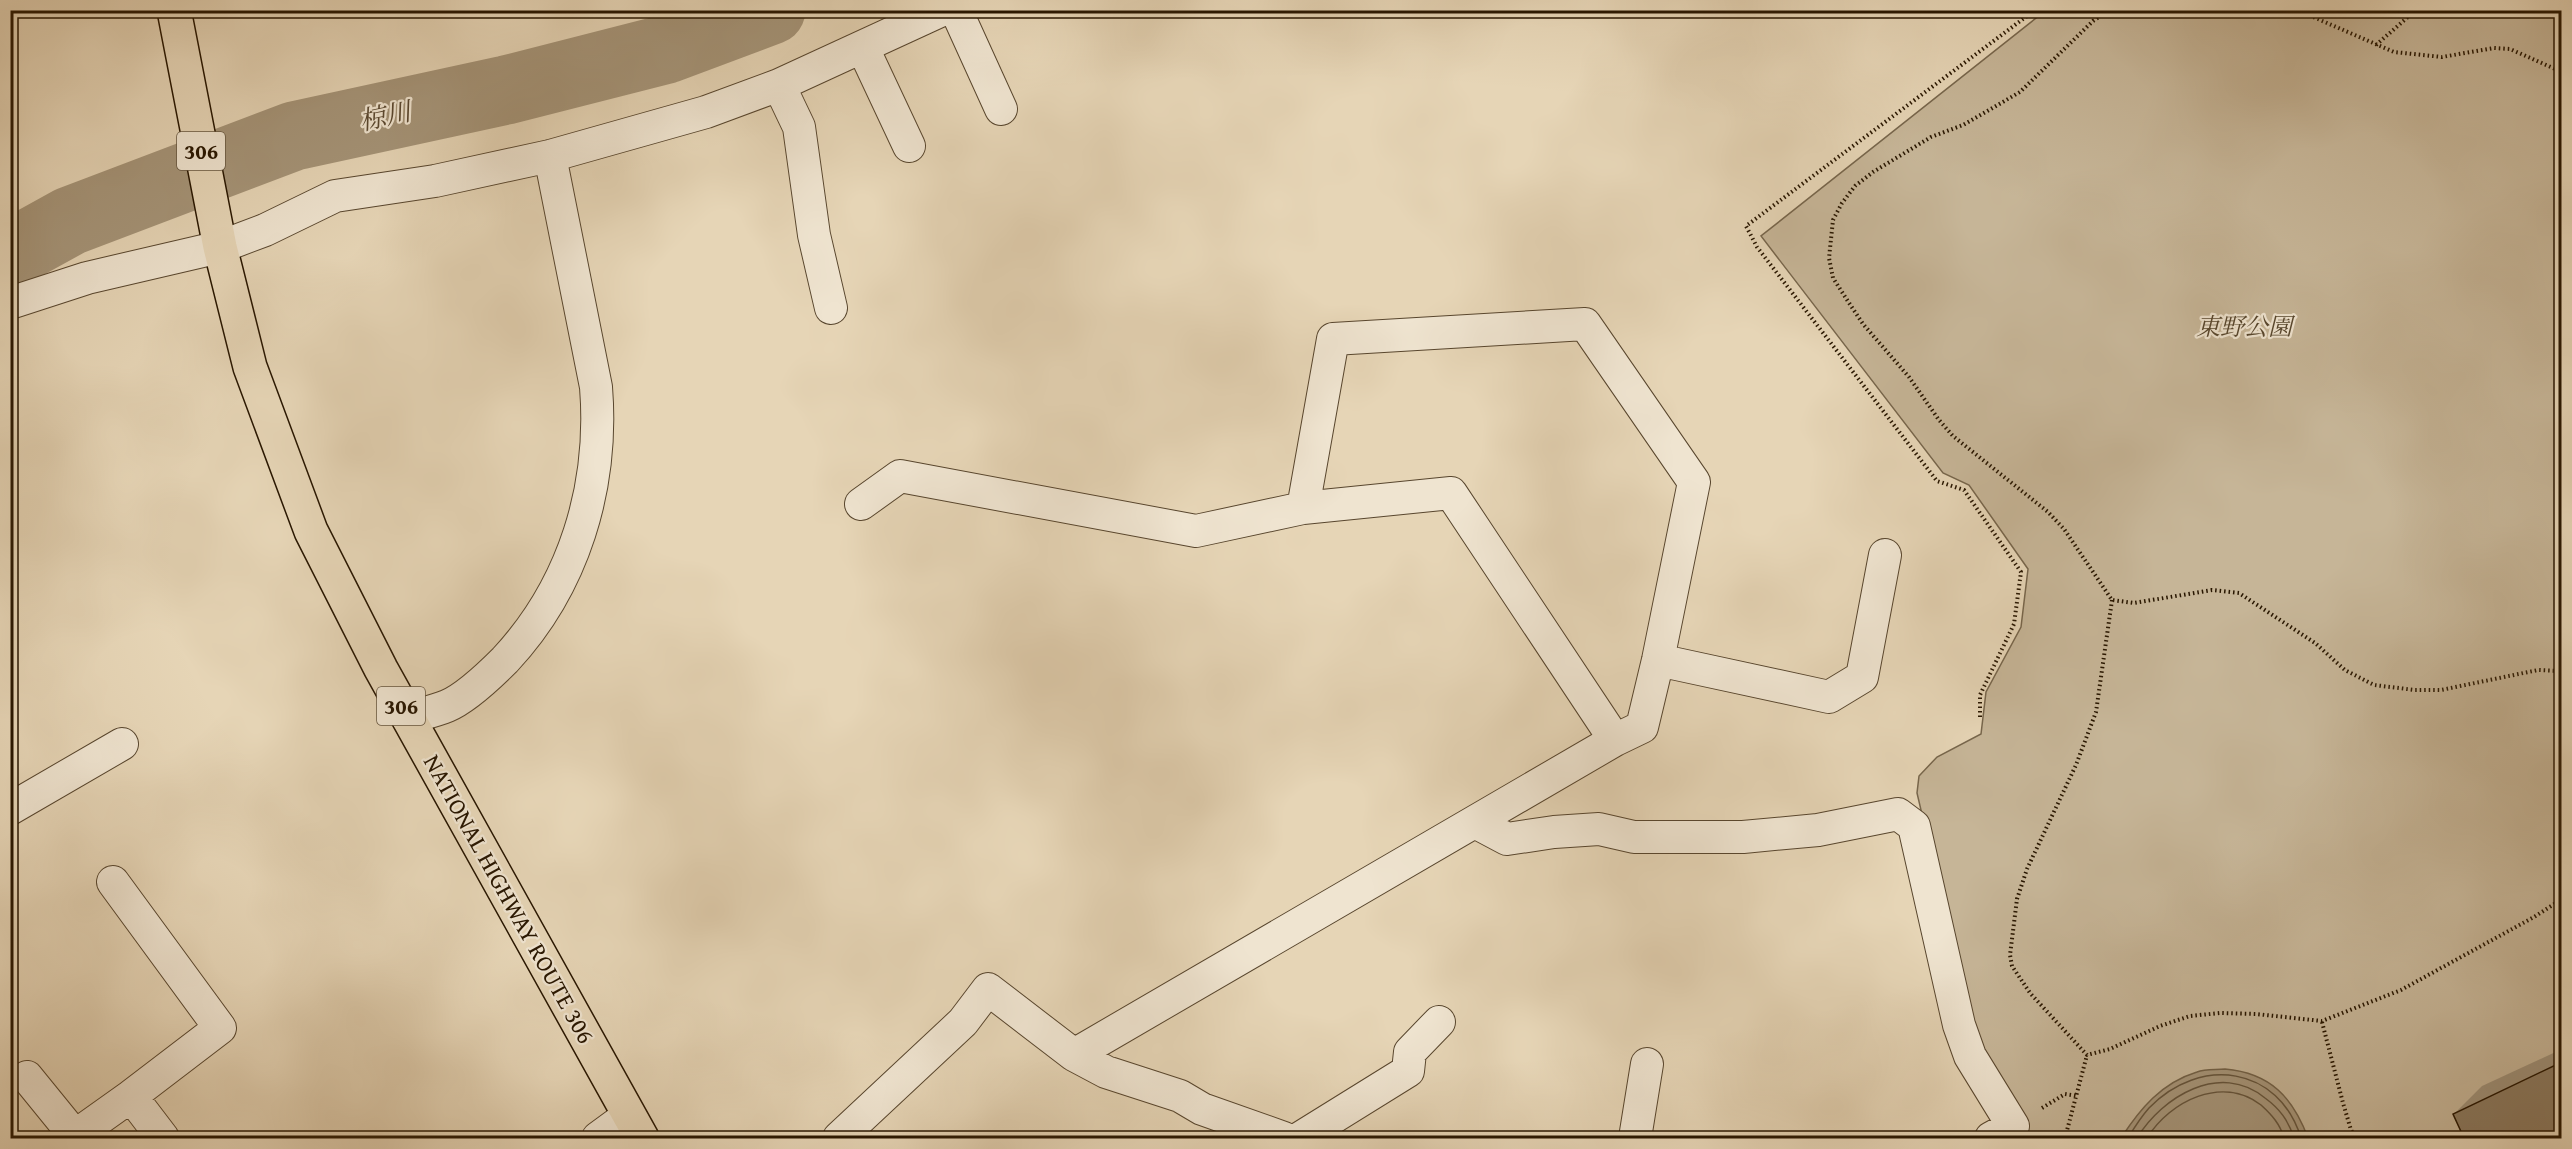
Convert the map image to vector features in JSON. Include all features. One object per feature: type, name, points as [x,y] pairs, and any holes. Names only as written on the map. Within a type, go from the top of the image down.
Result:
[{"type":"highway","name":"NATIONAL HIGHWAY ROUTE 306","points":[[174,10],[219,247],[250,367],[311,531],[408,718],[635,1127]]},
{"type":"street","points":[[10,303],[87,278],[219,247],[265,230],[335,196],[435,181],[549,156],[706,112],[779,85],[942,10]]},
{"type":"street","points":[[956,10],[1001,109]]},
{"type":"street","points":[[863,48],[909,146]]},
{"type":"street","points":[[779,85],[799,127],[814,236],[831,308]]},
{"type":"street","points":[[408,718],[449,705],[492,674],[519,645],[544,612],[569,564],[590,500],[599,418],[596,387],[549,156]]},
{"type":"street","points":[[1074,1055],[1615,740],[1642,727],[1694,482],[1585,324],[1333,339],[1303,508]]},
{"type":"street","points":[[861,504],[900,476],[1196,531],[1303,508],[1451,494],[1615,740]]},
{"type":"street","points":[[1658,660],[1829,697],[1862,677],[1885,555]]},
{"type":"street","points":[[10,809],[122,744]]},
{"type":"street","points":[[1475,822],[1507,839],[1554,832],[1599,829],[1634,837],[1743,837],[1818,830],[1898,814],[1914,826],[1953,1003],[1970,1056],[2013,1126],[1991,1138]]},
{"type":"street","points":[[27,1077],[73,1137],[220,1028],[113,882]]},
{"type":"street","points":[[839,1138],[963,1022],[988,989],[1074,1055],[1106,1072],[1180,1096],[1202,1109],[1284,1138]]},
{"type":"street","points":[[1300,1138],[1408,1071],[1410,1052],[1439,1022]]},
{"type":"street","points":[[1635,1138],[1647,1064]]},
{"type":"street","points":[[131,1096],[163,1138]]},
{"type":"street","points":[[598,1138],[635,1127]]},
{"type":"path","points":[[1980,717],[1980,695],[2014,624],[2021,572],[1964,490],[1937,481],[1757,248],[1746,226],[2036,10]]},
{"type":"path","points":[[2087,1055],[2030,993],[2012,966],[2010,955],[2017,899],[2027,869],[2076,765],[2096,712],[2112,600],[2064,530],[2048,512],[1970,451],[1939,420],[1909,377],[1863,324],[1833,278],[1829,258],[1833,220],[1855,186],[1873,172],[1931,137],[1963,125],[2020,92],[2093,21],[2109,10]]},
{"type":"path","points":[[2297,10],[2394,52],[2442,57],[2494,48],[2510,49],[2562,72]]},
{"type":"path","points":[[2376,45],[2416,10]]},
{"type":"path","points":[[2112,600],[2134,603],[2212,590],[2239,593],[2316,643],[2345,670],[2374,685],[2415,690],[2441,690],[2538,670],[2561,670]]},
{"type":"path","points":[[2087,1055],[2110,1049],[2160,1026],[2190,1016],[2220,1013],[2256,1014],[2322,1021],[2401,990],[2534,917],[2562,899]]},
{"type":"path","points":[[2322,1021],[2343,1103],[2351,1130],[2356,1138]]},
{"type":"path","points":[[2065,1138],[2087,1055]]},
{"type":"green space","name":"東野公園","points":[[2045,11],[2561,11],[2561,1138],[1984,1138],[1992,1115],[1917,793],[1919,776],[1937,757],[1981,734],[1986,692],[2021,627],[2028,569],[1969,485],[1943,473],[1761,236]]},
{"type":"water","points":[[2225,1069],[2255,1076],[2278,1090],[2295,1111],[2308,1138],[2121,1138],[2144,1107],[2162,1090],[2200,1071]]},
{"type":"building","points":[[2562,1062],[2562,1138],[2464,1138],[2453,1114]]},
{"type":"waterway","name":"椋川","points":[[10,254],[70,221],[294,136],[506,90],[667,49],[771,10]]}]
